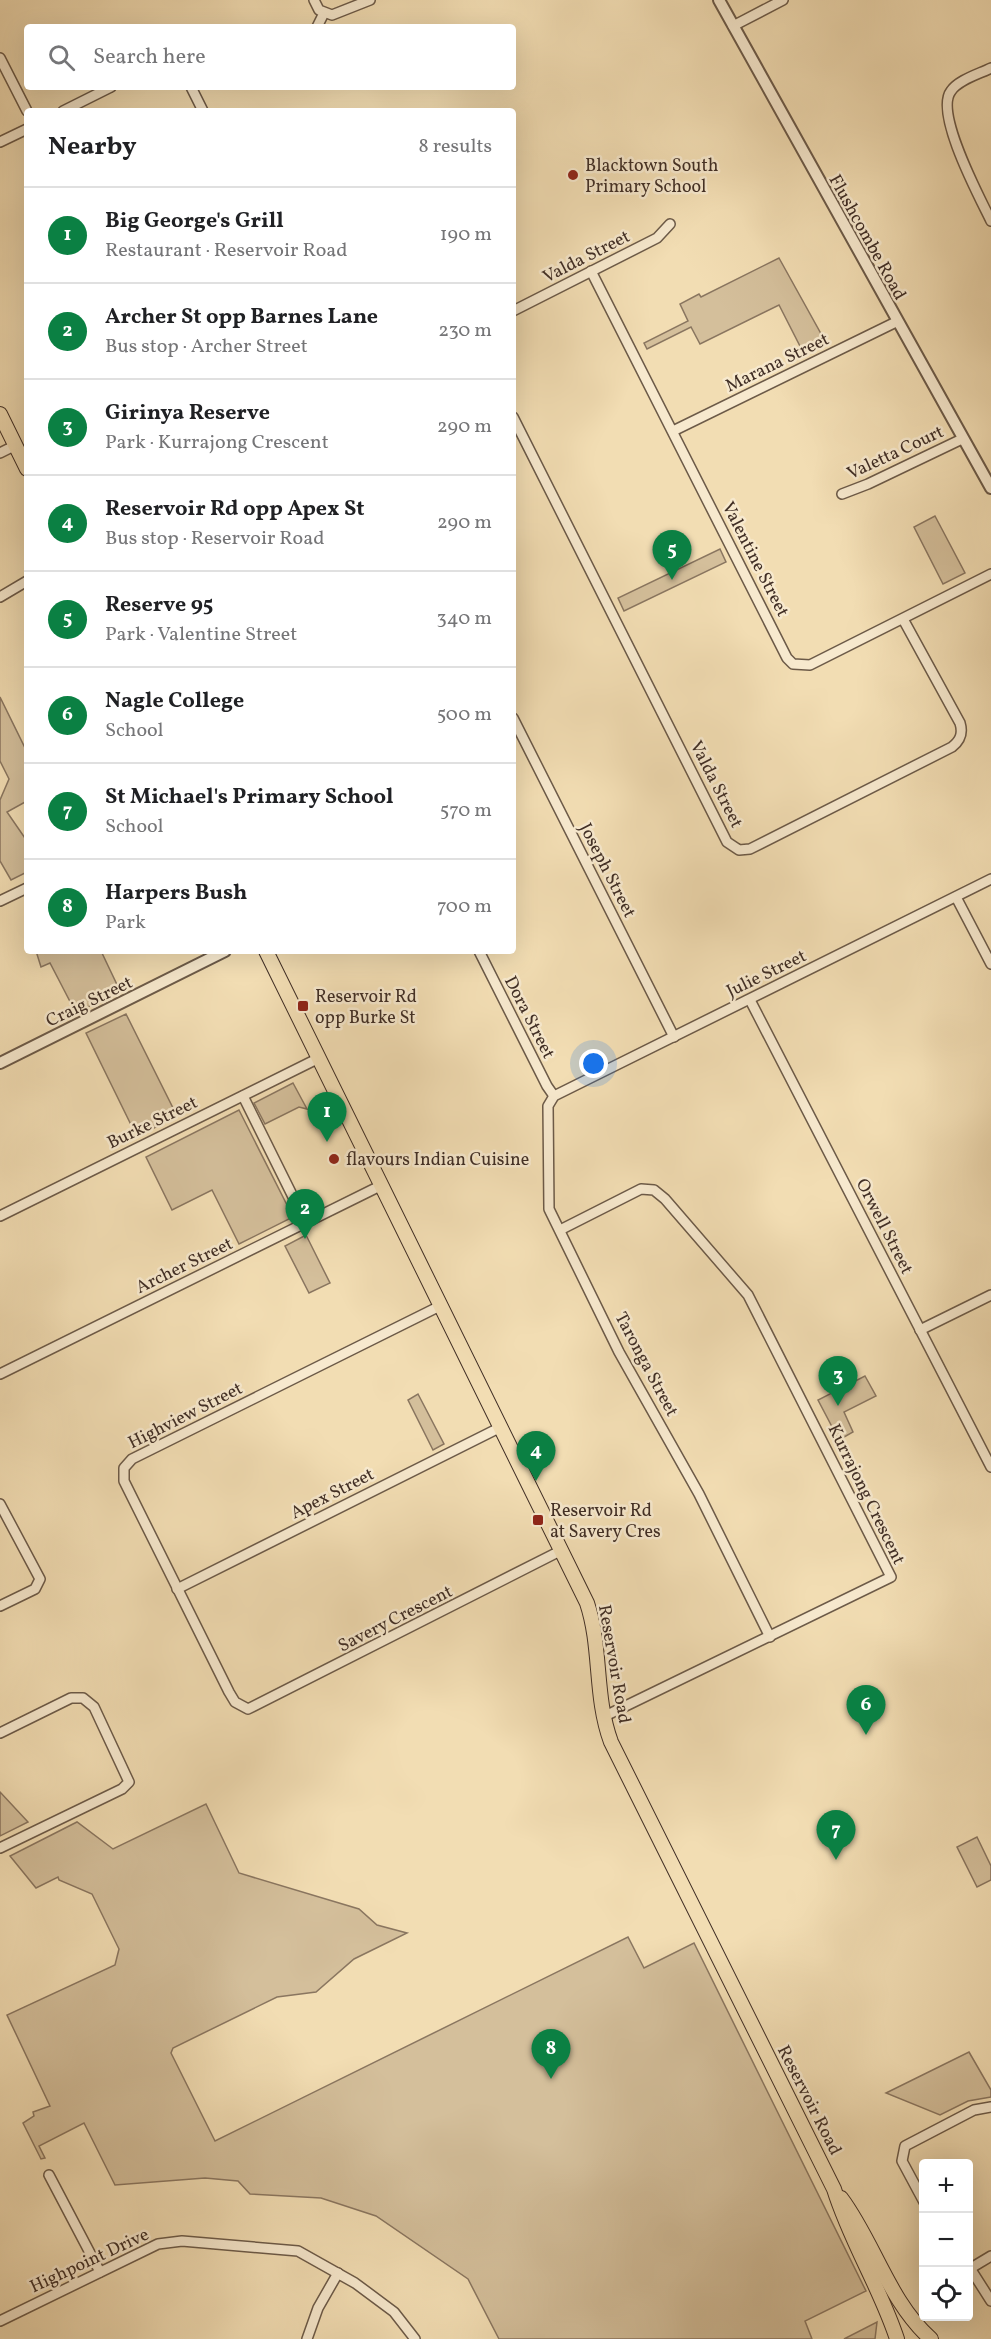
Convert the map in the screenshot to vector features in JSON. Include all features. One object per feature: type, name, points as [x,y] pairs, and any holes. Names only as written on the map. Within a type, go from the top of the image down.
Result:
[{"type":"main road","points":[[0,414],[24,462]]},
{"type":"main road","name":"Reservoir Road","points":[[267,954],[562,1551],[591,1615],[603,1717],[625,1771],[834,2189],[843,2220],[883,2301],[897,2339]]},
{"type":"main road","name":"Reservoir Road","points":[[834,2189],[854,2215],[910,2319],[930,2339]]},
{"type":"main road","points":[[915,2339],[930,2339]]},
{"type":"street","points":[[314,0],[324,13],[337,14],[370,0]]},
{"type":"street","name":"Flushcombe Road","points":[[719,0],[896,322],[991,489]]},
{"type":"street","points":[[733,26],[783,0]]},
{"type":"street","points":[[318,24],[324,13]]},
{"type":"street","points":[[0,58],[25,108]]},
{"type":"street","points":[[991,68],[954,87],[947,103],[956,146],[991,221]]},
{"type":"street","points":[[69,108],[105,90]]},
{"type":"street","points":[[192,90],[201,108]]},
{"type":"street","points":[[0,142],[24,130]]},
{"type":"street","name":"Valda Street","points":[[516,310],[657,238],[670,224]]},
{"type":"street","name":"Valentine Street","points":[[591,271],[791,662],[799,666],[810,665],[991,574]]},
{"type":"street","name":"Marana Street","points":[[673,431],[896,322]]},
{"type":"street","name":"Valda Street","points":[[516,423],[727,842],[734,848],[750,849],[952,747],[958,741],[962,731],[960,723],[903,619]]},
{"type":"street","name":"Valetta Court","points":[[842,494],[962,439]]},
{"type":"street","points":[[0,453],[16,445]]},
{"type":"street","points":[[0,597],[24,584]]},
{"type":"street","name":"Joseph Street","points":[[516,724],[674,1037]]},
{"type":"street","name":"Julie Street","points":[[554,1096],[991,879]]},
{"type":"street","points":[[0,901],[24,889]]},
{"type":"street","points":[[956,897],[991,964]]},
{"type":"street","name":"Craig Street","points":[[0,1063],[219,954]]},
{"type":"street","name":"Dora Street","points":[[480,954],[546,1086],[554,1096]]},
{"type":"street","name":"Orwell Street","points":[[750,1000],[991,1467]]},
{"type":"street","name":"Burke Street","points":[[0,1216],[319,1058]]},
{"type":"street","points":[[243,1096],[306,1223]]},
{"type":"street","name":"Taronga Street","points":[[554,1096],[547,1110],[547,1200],[620,1352],[699,1494],[770,1636]]},
{"type":"street","name":"Archer Street","points":[[0,1374],[381,1185]]},
{"type":"street","name":"Kurrajong Crescent","points":[[560,1230],[637,1191],[651,1189],[665,1199],[748,1295],[891,1577],[603,1717]]},
{"type":"street","points":[[920,1330],[991,1294]]},
{"type":"street","name":"Highview Street","points":[[242,1708],[229,1692],[177,1589],[124,1480],[124,1468],[132,1459],[440,1306]]},
{"type":"street","name":"Apex Street","points":[[177,1589],[501,1427]]},
{"type":"street","points":[[0,1504],[40,1579],[35,1589],[0,1606]]},
{"type":"street","name":"Savery Crescent","points":[[242,1708],[258,1706],[562,1551]]},
{"type":"street","points":[[0,1733],[71,1698],[83,1698],[94,1707],[129,1782],[122,1789],[0,1848]]},
{"type":"street","points":[[919,2193],[902,2161],[906,2146],[974,2110],[991,2107]]},
{"type":"street","points":[[49,2175],[100,2272]]},
{"type":"street","name":"Highpoint Drive","points":[[0,2321],[158,2244],[182,2241],[253,2249],[298,2251],[338,2273],[394,2312],[415,2339]]},
{"type":"street","points":[[973,2265],[991,2256]]},
{"type":"street","points":[[973,2272],[991,2301]]},
{"type":"street","points":[[307,2339],[318,2308],[338,2273]]},
{"type":"shaded area","points":[[779,258],[825,341],[803,352],[779,305],[700,344],[691,327],[647,349],[644,343],[688,321],[680,304],[699,294],[701,297]]},
{"type":"shaded area","points":[[935,516],[965,573],[943,584],[914,527]]},
{"type":"shaded area","points":[[720,549],[726,562],[624,611],[618,598]]},
{"type":"shaded area","points":[[0,697],[24,746],[24,803],[7,812],[24,837],[24,874],[11,880],[0,861],[0,800],[9,779],[0,761]]},
{"type":"shaded area","points":[[37,954],[102,954],[120,991],[76,1013],[50,963],[41,967]]},
{"type":"shaded area","points":[[126,1014],[177,1116],[137,1137],[86,1033]]},
{"type":"shaded area","points":[[293,1083],[307,1109],[299,1107],[265,1124],[254,1103]]},
{"type":"shaded area","points":[[239,1110],[293,1217],[239,1244],[212,1190],[172,1210],[146,1157]]},
{"type":"shaded area","points":[[306,1235],[330,1283],[309,1293],[285,1246]]},
{"type":"shaded area","points":[[865,1376],[876,1396],[844,1412],[853,1432],[839,1440],[818,1400]]},
{"type":"shaded area","points":[[418,1394],[444,1444],[433,1450],[408,1400]]},
{"type":"shaded area","points":[[0,1792],[28,1822],[0,1836]]},
{"type":"shaded area","points":[[206,1804],[239,1873],[359,1909],[377,1925],[407,1933],[354,1959],[316,1992],[277,1997],[173,2048],[171,2053],[215,2141],[628,1937],[644,1968],[694,1943],[866,2291],[805,2321],[812,2339],[499,2339],[468,2279],[376,2216],[321,2198],[250,2194],[238,2181],[205,2178],[115,2185],[84,2123],[39,2146],[45,2158],[41,2159],[23,2123],[34,2116],[33,2112],[50,2106],[7,2015],[115,1965],[119,1949],[92,1894],[59,1880],[58,1877],[36,1888],[10,1856],[77,1822],[113,1849]]},
{"type":"shaded area","points":[[977,1837],[991,1866],[991,1880],[977,1887],[957,1847]]},
{"type":"shaded area","points":[[969,2052],[991,2090],[991,2097],[968,2101],[940,2115],[886,2093]]},
{"type":"shaded area","points":[[877,2322],[875,2339],[844,2339]]},
{"type":"place","name":"Blacktown South Primary School","points":[[573,175]]},
{"type":"place","name":"Reserve 95","points":[[672,580]]},
{"type":"place","name":"Reservoir Rd opp Burke St","points":[[303,1006]]},
{"type":"place","name":"Big George's Grill","points":[[327,1142]]},
{"type":"place","name":"flavours Indian Cuisine","points":[[334,1159]]},
{"type":"place","name":"Archer St opp Barnes Lane","points":[[305,1239]]},
{"type":"place","name":"Girinya Reserve","points":[[838,1406]]},
{"type":"place","name":"Reservoir Rd opp Apex St","points":[[536,1481]]},
{"type":"place","name":"Reservoir Rd at Savery Cres","points":[[538,1520]]},
{"type":"place","name":"Nagle College","points":[[866,1735]]},
{"type":"place","name":"St Michael's Primary School","points":[[836,1860]]},
{"type":"place","name":"Harpers Bush","points":[[551,2079]]}]
